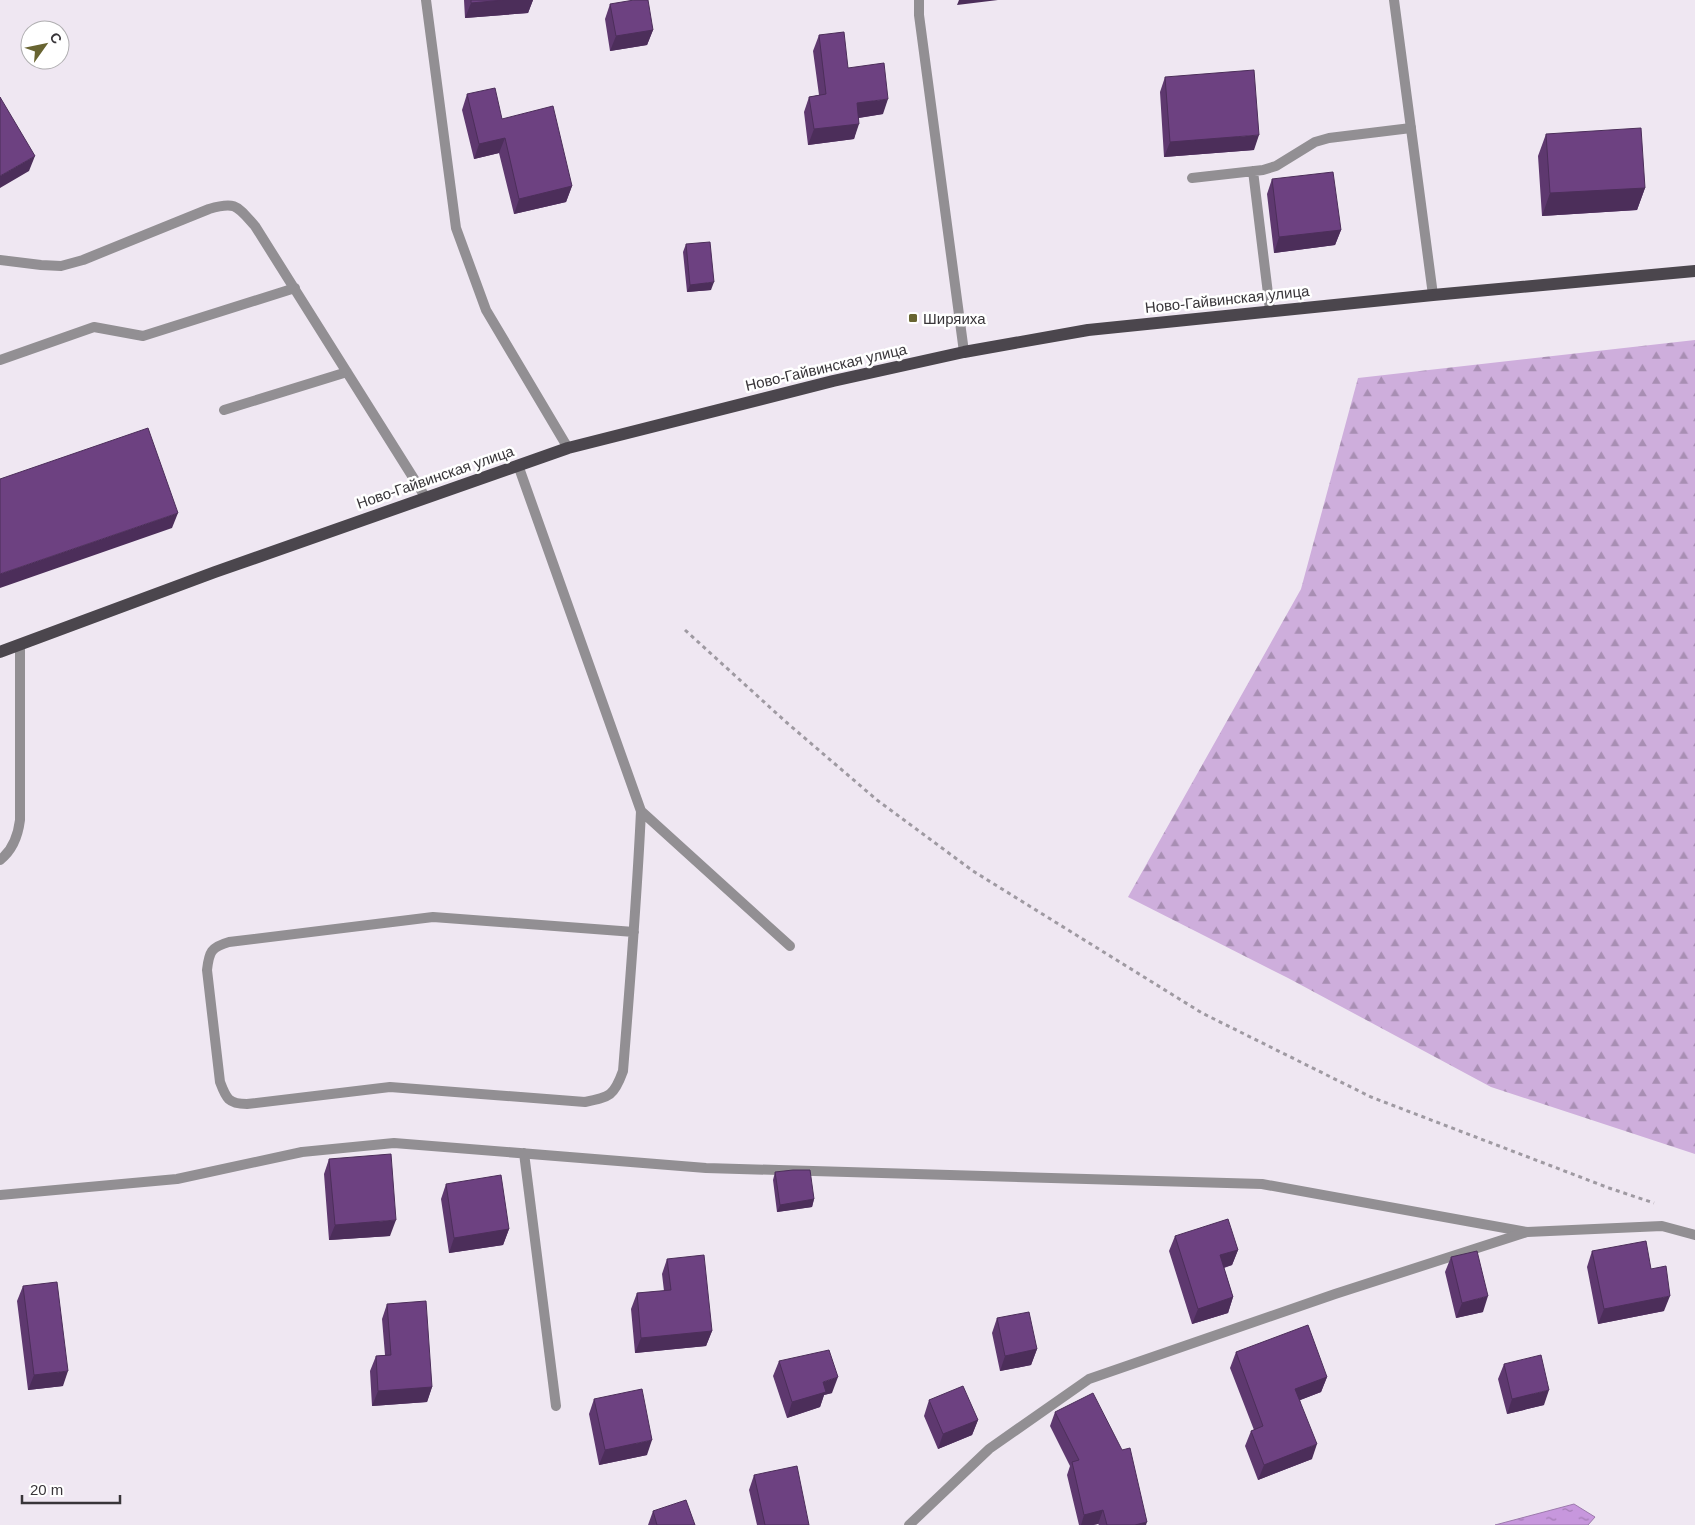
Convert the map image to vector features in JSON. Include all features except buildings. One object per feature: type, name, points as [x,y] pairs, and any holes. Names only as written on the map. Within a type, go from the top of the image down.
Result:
[{"type":"main road","name":"Ново-Гайвинская улица","points":[[0,652],[215,572],[568,448],[833,381],[964,352],[1088,330],[1270,310],[1695,271]]},
{"type":"street","points":[[426,0],[456,228],[486,310],[568,448]]},
{"type":"street","points":[[918,0],[964,352]]},
{"type":"street","points":[[1394,0],[1433,295]]},
{"type":"street","points":[[1192,178],[1253,171],[1276,166],[1315,142],[1329,138],[1411,128]]},
{"type":"street","points":[[1253,171],[1270,310]]},
{"type":"street","points":[[0,260],[61,266],[83,260],[208,208],[225,204],[239,208],[255,226],[295,288],[426,498]]},
{"type":"street","points":[[0,360],[94,327],[143,336],[295,288]]},
{"type":"street","points":[[224,410],[347,372]]},
{"type":"street","points":[[518,465],[640,811],[634,932],[624,1071],[617,1088],[605,1098],[585,1102],[390,1087],[235,1104],[226,1097],[220,1082],[207,970],[209,955],[216,946],[229,942],[433,918],[634,932]]},
{"type":"street","points":[[0,860],[7,854],[18,835],[20,820],[20,645]]},
{"type":"street","points":[[640,811],[790,946]]},
{"type":"street","points":[[0,1195],[177,1179],[302,1152],[394,1143],[706,1168],[1262,1184],[1527,1232],[1662,1226],[1695,1235]]},
{"type":"street","points":[[524,1153],[556,1406]]},
{"type":"street","points":[[909,1525],[989,1449],[1089,1379],[1335,1294],[1527,1232]]},
{"type":"path","points":[[685,630],[786,722],[877,800],[973,871],[1202,1013],[1370,1097],[1609,1188],[1660,1205]]},
{"type":"green space","points":[[1695,340],[1695,1154],[1491,1087],[1288,978],[1128,897],[1301,589],[1358,378]]},
{"type":"water","points":[[1574,1504],[1595,1517],[1588,1525],[1495,1525]]},
{"type":"place","name":"Ширяиха","points":[[913,318]]}]
